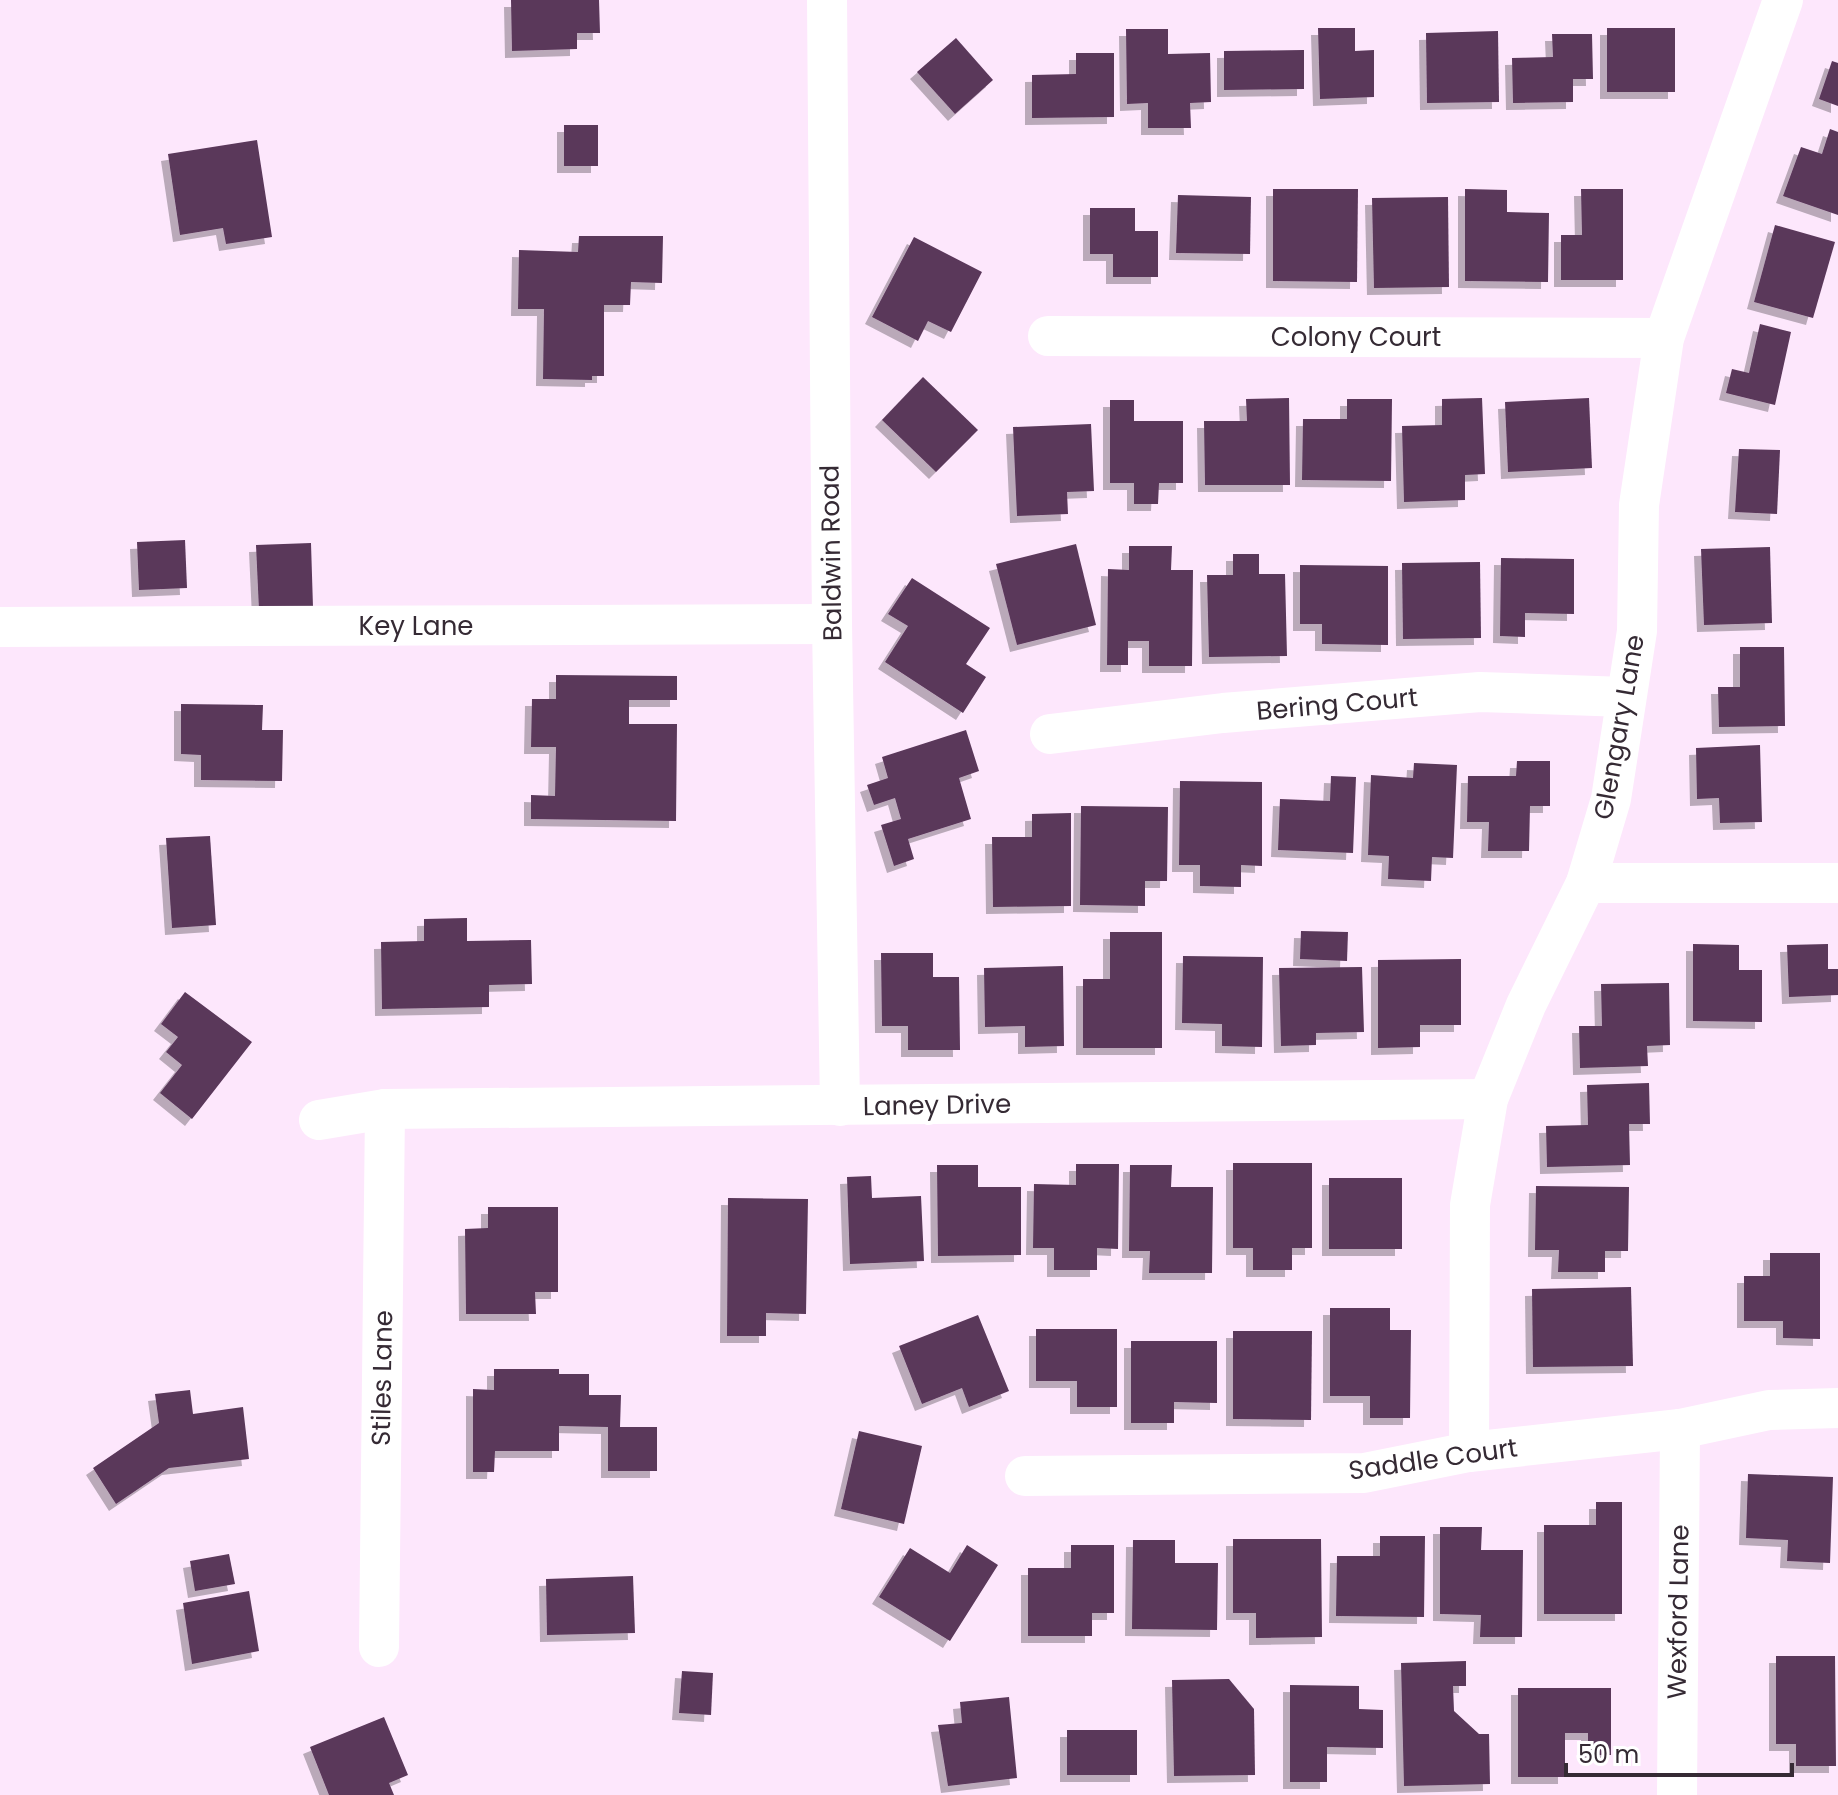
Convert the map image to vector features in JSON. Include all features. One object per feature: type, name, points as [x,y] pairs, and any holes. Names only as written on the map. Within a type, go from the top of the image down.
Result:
[{"type":"street","name":"Baldwin Road","points":[[827,0],[840,1106]]},
{"type":"street","name":"Glengary Lane","points":[[1469,1452],[1470,1205],[1488,1099],[1526,1005],[1586,883],[1611,799],[1637,631],[1639,505],[1664,338],[1783,0]]},
{"type":"street","name":"Colony Court","points":[[1048,336],[1664,338]]},
{"type":"street","name":"Key Lane","points":[[0,627],[832,624]]},
{"type":"street","name":"Bering Court","points":[[1050,734],[1223,713],[1480,692],[1625,697]]},
{"type":"street","points":[[1586,883],[1838,883]]},
{"type":"street","name":"Laney Drive","points":[[319,1120],[385,1109],[1488,1099]]},
{"type":"street","name":"Stiles Lane","points":[[379,1647],[385,1109]]},
{"type":"street","name":"Saddle Court","points":[[1025,1476],[1364,1473],[1469,1452],[1680,1429],[1769,1410],[1838,1408]]},
{"type":"street","name":"Wexford Lane","points":[[1677,1795],[1680,1429]]},
{"type":"building","points":[[511,0],[599,0],[600,33],[577,33],[577,49],[512,51]]},
{"type":"building","points":[[1318,28],[1355,28],[1355,51],[1374,50],[1374,97],[1320,99]]},
{"type":"building","points":[[1607,28],[1675,28],[1675,92],[1607,92]]},
{"type":"building","points":[[1126,29],[1168,29],[1168,54],[1210,53],[1211,102],[1190,103],[1191,128],[1148,128],[1148,103],[1127,104]]},
{"type":"building","points":[[1498,31],[1499,102],[1427,103],[1426,33]]},
{"type":"building","points":[[1552,34],[1592,34],[1593,79],[1573,79],[1573,102],[1513,103],[1512,58],[1553,57]]},
{"type":"building","points":[[956,38],[993,80],[955,114],[917,72]]},
{"type":"building","points":[[1304,50],[1304,89],[1224,90],[1224,51]]},
{"type":"building","points":[[1076,53],[1114,53],[1114,117],[1032,118],[1032,75],[1076,74]]},
{"type":"building","points":[[1832,61],[1838,63],[1838,106],[1819,99]]},
{"type":"building","points":[[564,125],[598,125],[598,166],[564,166]]},
{"type":"building","points":[[1830,129],[1838,132],[1838,215],[1783,196],[1801,147],[1822,154]]},
{"type":"building","points":[[257,140],[272,237],[226,244],[223,228],[180,235],[168,154]]},
{"type":"building","points":[[1273,189],[1358,189],[1357,282],[1273,281]]},
{"type":"building","points":[[1465,189],[1507,190],[1507,212],[1549,213],[1548,282],[1465,281]]},
{"type":"building","points":[[1581,189],[1623,189],[1623,280],[1561,280],[1561,235],[1582,235]]},
{"type":"building","points":[[1178,195],[1251,197],[1250,254],[1176,253]]},
{"type":"building","points":[[1448,197],[1449,287],[1374,288],[1372,198]]},
{"type":"building","points":[[1090,208],[1135,208],[1135,231],[1158,231],[1158,277],[1113,277],[1113,254],[1090,254]]},
{"type":"building","points":[[1775,225],[1835,242],[1813,318],[1754,302]]},
{"type":"building","points":[[579,236],[663,236],[662,283],[631,282],[630,305],[604,305],[604,376],[592,376],[592,380],[543,379],[544,309],[518,309],[519,250],[578,252]]},
{"type":"building","points":[[914,237],[982,272],[951,332],[928,321],[918,341],[872,317]]},
{"type":"building","points":[[1760,324],[1791,332],[1775,405],[1726,393],[1732,369],[1749,373]]},
{"type":"building","points":[[923,377],[978,430],[936,472],[882,420]]},
{"type":"building","points":[[1289,398],[1290,485],[1205,485],[1204,421],[1247,421],[1246,399]]},
{"type":"building","points":[[1482,398],[1485,474],[1465,475],[1465,500],[1404,502],[1402,426],[1442,425],[1442,399]]},
{"type":"building","points":[[1589,398],[1592,468],[1508,472],[1505,402]]},
{"type":"building","points":[[1347,399],[1392,399],[1391,481],[1302,480],[1303,419],[1347,419]]},
{"type":"building","points":[[1110,400],[1134,400],[1134,421],[1183,421],[1183,483],[1159,483],[1158,504],[1134,504],[1134,483],[1110,483]]},
{"type":"building","points":[[1091,424],[1094,491],[1067,492],[1068,514],[1017,516],[1013,427]]},
{"type":"building","points":[[1739,449],[1780,450],[1777,514],[1735,512]]},
{"type":"building","points":[[185,540],[187,588],[139,590],[137,542]]},
{"type":"building","points":[[311,543],[313,608],[259,610],[256,545]]},
{"type":"building","points":[[1076,544],[1096,625],[1017,645],[996,564]]},
{"type":"building","points":[[1129,546],[1172,546],[1171,570],[1193,570],[1192,666],[1149,666],[1149,641],[1128,641],[1128,665],[1107,665],[1108,569],[1129,570]]},
{"type":"building","points":[[1770,547],[1772,623],[1704,625],[1701,549]]},
{"type":"building","points":[[1233,554],[1259,554],[1259,574],[1285,574],[1287,656],[1209,657],[1207,575],[1233,575]]},
{"type":"building","points":[[1501,558],[1574,559],[1574,614],[1525,613],[1525,637],[1500,636]]},
{"type":"building","points":[[1480,562],[1481,638],[1403,639],[1402,563]]},
{"type":"building","points":[[1300,565],[1388,566],[1388,645],[1322,644],[1322,624],[1300,624]]},
{"type":"building","points":[[912,578],[990,628],[966,664],[986,677],[963,713],[885,662],[908,626],[888,614]]},
{"type":"building","points":[[1740,647],[1784,647],[1785,726],[1719,727],[1718,687],[1740,687]]},
{"type":"building","points":[[556,675],[677,676],[677,700],[629,700],[629,724],[677,724],[676,821],[531,819],[531,795],[555,796],[556,747],[531,747],[532,699],[556,699]]},
{"type":"building","points":[[181,704],[263,705],[262,730],[283,730],[282,781],[201,780],[201,755],[181,754]]},
{"type":"building","points":[[966,730],[979,771],[959,778],[971,819],[908,839],[914,859],[894,866],[881,825],[901,819],[895,798],[874,805],[867,785],[888,778],[882,757]]},
{"type":"building","points":[[1760,745],[1762,822],[1720,823],[1719,798],[1697,799],[1696,748]]},
{"type":"building","points":[[1517,761],[1550,761],[1550,806],[1530,806],[1529,851],[1488,851],[1489,822],[1467,822],[1468,776],[1516,776]]},
{"type":"building","points":[[1414,763],[1457,765],[1453,858],[1432,857],[1431,881],[1388,879],[1389,856],[1368,855],[1371,775],[1413,778]]},
{"type":"building","points":[[1331,776],[1356,777],[1353,853],[1278,850],[1280,799],[1330,801]]},
{"type":"building","points":[[1180,781],[1262,782],[1262,866],[1241,865],[1241,887],[1200,886],[1200,865],[1179,865]]},
{"type":"building","points":[[1081,806],[1168,807],[1167,881],[1145,881],[1145,906],[1080,905]]},
{"type":"building","points":[[1071,813],[1071,906],[993,907],[992,837],[1032,837],[1032,814]]},
{"type":"building","points":[[210,836],[216,925],[172,928],[166,838]]},
{"type":"building","points":[[467,918],[467,941],[531,940],[532,984],[489,985],[489,1007],[382,1009],[381,942],[424,941],[424,919]]},
{"type":"building","points":[[1301,931],[1348,932],[1347,961],[1300,959]]},
{"type":"building","points":[[1110,932],[1162,932],[1162,1048],[1083,1048],[1083,979],[1110,979]]},
{"type":"building","points":[[1693,944],[1739,945],[1739,970],[1762,970],[1762,1022],[1693,1021]]},
{"type":"building","points":[[1828,944],[1828,969],[1838,969],[1838,995],[1789,997],[1787,945]]},
{"type":"building","points":[[881,953],[933,953],[933,977],[959,977],[960,1050],[908,1050],[908,1026],[882,1026]]},
{"type":"building","points":[[1183,956],[1263,957],[1262,1047],[1222,1046],[1222,1024],[1182,1023]]},
{"type":"building","points":[[1461,959],[1461,1025],[1420,1025],[1420,1047],[1378,1048],[1378,960]]},
{"type":"building","points":[[1063,966],[1064,1046],[1025,1047],[1025,1026],[985,1027],[984,968]]},
{"type":"building","points":[[1362,967],[1364,1032],[1316,1033],[1316,1045],[1281,1046],[1279,968]]},
{"type":"building","points":[[1669,983],[1670,1045],[1647,1046],[1648,1066],[1580,1068],[1579,1026],[1602,1026],[1601,984]]},
{"type":"building","points":[[185,992],[252,1042],[192,1119],[160,1093],[182,1065],[166,1052],[178,1037],[161,1024]]},
{"type":"building","points":[[1649,1083],[1650,1124],[1629,1124],[1630,1165],[1547,1167],[1546,1126],[1588,1125],[1587,1085]]},
{"type":"building","points":[[1233,1163],[1312,1163],[1312,1248],[1292,1248],[1292,1270],[1253,1270],[1253,1248],[1233,1248]]},
{"type":"building","points":[[1076,1164],[1119,1164],[1118,1249],[1097,1248],[1097,1270],[1054,1270],[1054,1248],[1033,1248],[1034,1184],[1076,1185]]},
{"type":"building","points":[[937,1165],[978,1165],[978,1187],[1021,1187],[1021,1255],[938,1256]]},
{"type":"building","points":[[1130,1165],[1172,1165],[1171,1187],[1213,1187],[1212,1273],[1149,1273],[1150,1251],[1129,1251]]},
{"type":"building","points":[[871,1176],[872,1198],[921,1196],[924,1261],[850,1264],[847,1177]]},
{"type":"building","points":[[1329,1178],[1402,1178],[1402,1249],[1329,1249]]},
{"type":"building","points":[[1536,1186],[1629,1187],[1628,1251],[1605,1251],[1605,1272],[1558,1272],[1559,1250],[1535,1250]]},
{"type":"building","points":[[728,1198],[808,1199],[806,1314],[766,1313],[766,1336],[727,1336]]},
{"type":"building","points":[[488,1207],[558,1207],[558,1292],[535,1292],[536,1314],[466,1314],[465,1229],[488,1228]]},
{"type":"building","points":[[1770,1253],[1820,1253],[1820,1339],[1783,1338],[1783,1321],[1744,1321],[1744,1276],[1770,1276]]},
{"type":"building","points":[[1631,1287],[1633,1366],[1533,1367],[1532,1289]]},
{"type":"building","points":[[1330,1308],[1390,1308],[1390,1330],[1411,1330],[1410,1418],[1370,1418],[1370,1396],[1330,1396]]},
{"type":"building","points":[[978,1315],[1009,1391],[969,1407],[962,1388],[922,1404],[899,1346]]},
{"type":"building","points":[[1036,1329],[1117,1329],[1117,1407],[1077,1407],[1077,1381],[1036,1381]]},
{"type":"building","points":[[1233,1331],[1312,1331],[1311,1420],[1233,1419]]},
{"type":"building","points":[[1131,1341],[1217,1341],[1217,1403],[1174,1402],[1174,1423],[1131,1423]]},
{"type":"building","points":[[494,1369],[559,1369],[559,1374],[589,1374],[589,1395],[621,1395],[620,1427],[657,1427],[657,1471],[608,1471],[608,1427],[559,1426],[559,1451],[495,1451],[494,1472],[473,1472],[473,1389],[494,1390]]},
{"type":"building","points":[[190,1390],[193,1414],[243,1407],[249,1459],[169,1468],[116,1504],[93,1468],[159,1423],[155,1394]]},
{"type":"building","points":[[859,1431],[922,1446],[904,1524],[841,1509]]},
{"type":"building","points":[[1748,1474],[1833,1477],[1830,1563],[1787,1561],[1788,1540],[1746,1538]]},
{"type":"building","points":[[1596,1502],[1622,1502],[1622,1614],[1544,1614],[1544,1525],[1596,1525]]},
{"type":"building","points":[[1440,1527],[1482,1527],[1481,1550],[1523,1550],[1522,1637],[1480,1637],[1481,1615],[1440,1614]]},
{"type":"building","points":[[1380,1536],[1425,1536],[1424,1617],[1336,1616],[1337,1556],[1380,1556]]},
{"type":"building","points":[[1233,1539],[1321,1539],[1322,1637],[1256,1638],[1256,1613],[1233,1613]]},
{"type":"building","points":[[1133,1540],[1175,1540],[1175,1563],[1218,1563],[1217,1630],[1132,1629]]},
{"type":"building","points":[[967,1545],[998,1565],[950,1641],[879,1597],[910,1548],[950,1573]]},
{"type":"building","points":[[1071,1545],[1114,1545],[1114,1613],[1092,1613],[1092,1636],[1028,1636],[1028,1568],[1071,1568]]},
{"type":"building","points":[[229,1554],[235,1584],[195,1591],[190,1561]]},
{"type":"building","points":[[633,1576],[635,1633],[547,1635],[546,1579]]},
{"type":"building","points":[[249,1591],[259,1651],[192,1664],[183,1603]]},
{"type":"building","points":[[1776,1656],[1835,1656],[1836,1766],[1796,1766],[1796,1744],[1776,1744]]},
{"type":"building","points":[[1466,1661],[1466,1686],[1453,1686],[1454,1711],[1479,1734],[1489,1734],[1490,1784],[1404,1786],[1401,1663]]},
{"type":"building","points":[[682,1671],[713,1673],[711,1715],[679,1713]]},
{"type":"building","points":[[1229,1679],[1254,1709],[1255,1775],[1174,1776],[1172,1680]]},
{"type":"building","points":[[1290,1685],[1359,1686],[1359,1709],[1383,1710],[1383,1748],[1327,1747],[1327,1782],[1290,1782]]},
{"type":"building","points":[[1518,1688],[1611,1688],[1611,1755],[1588,1755],[1588,1733],[1565,1733],[1565,1777],[1518,1777]]},
{"type":"building","points":[[1009,1697],[1017,1778],[948,1786],[938,1725],[962,1723],[960,1702]]},
{"type":"building","points":[[384,1717],[408,1775],[389,1783],[394,1795],[329,1795],[310,1747]]},
{"type":"building","points":[[1067,1730],[1137,1730],[1137,1775],[1067,1775]]}]
